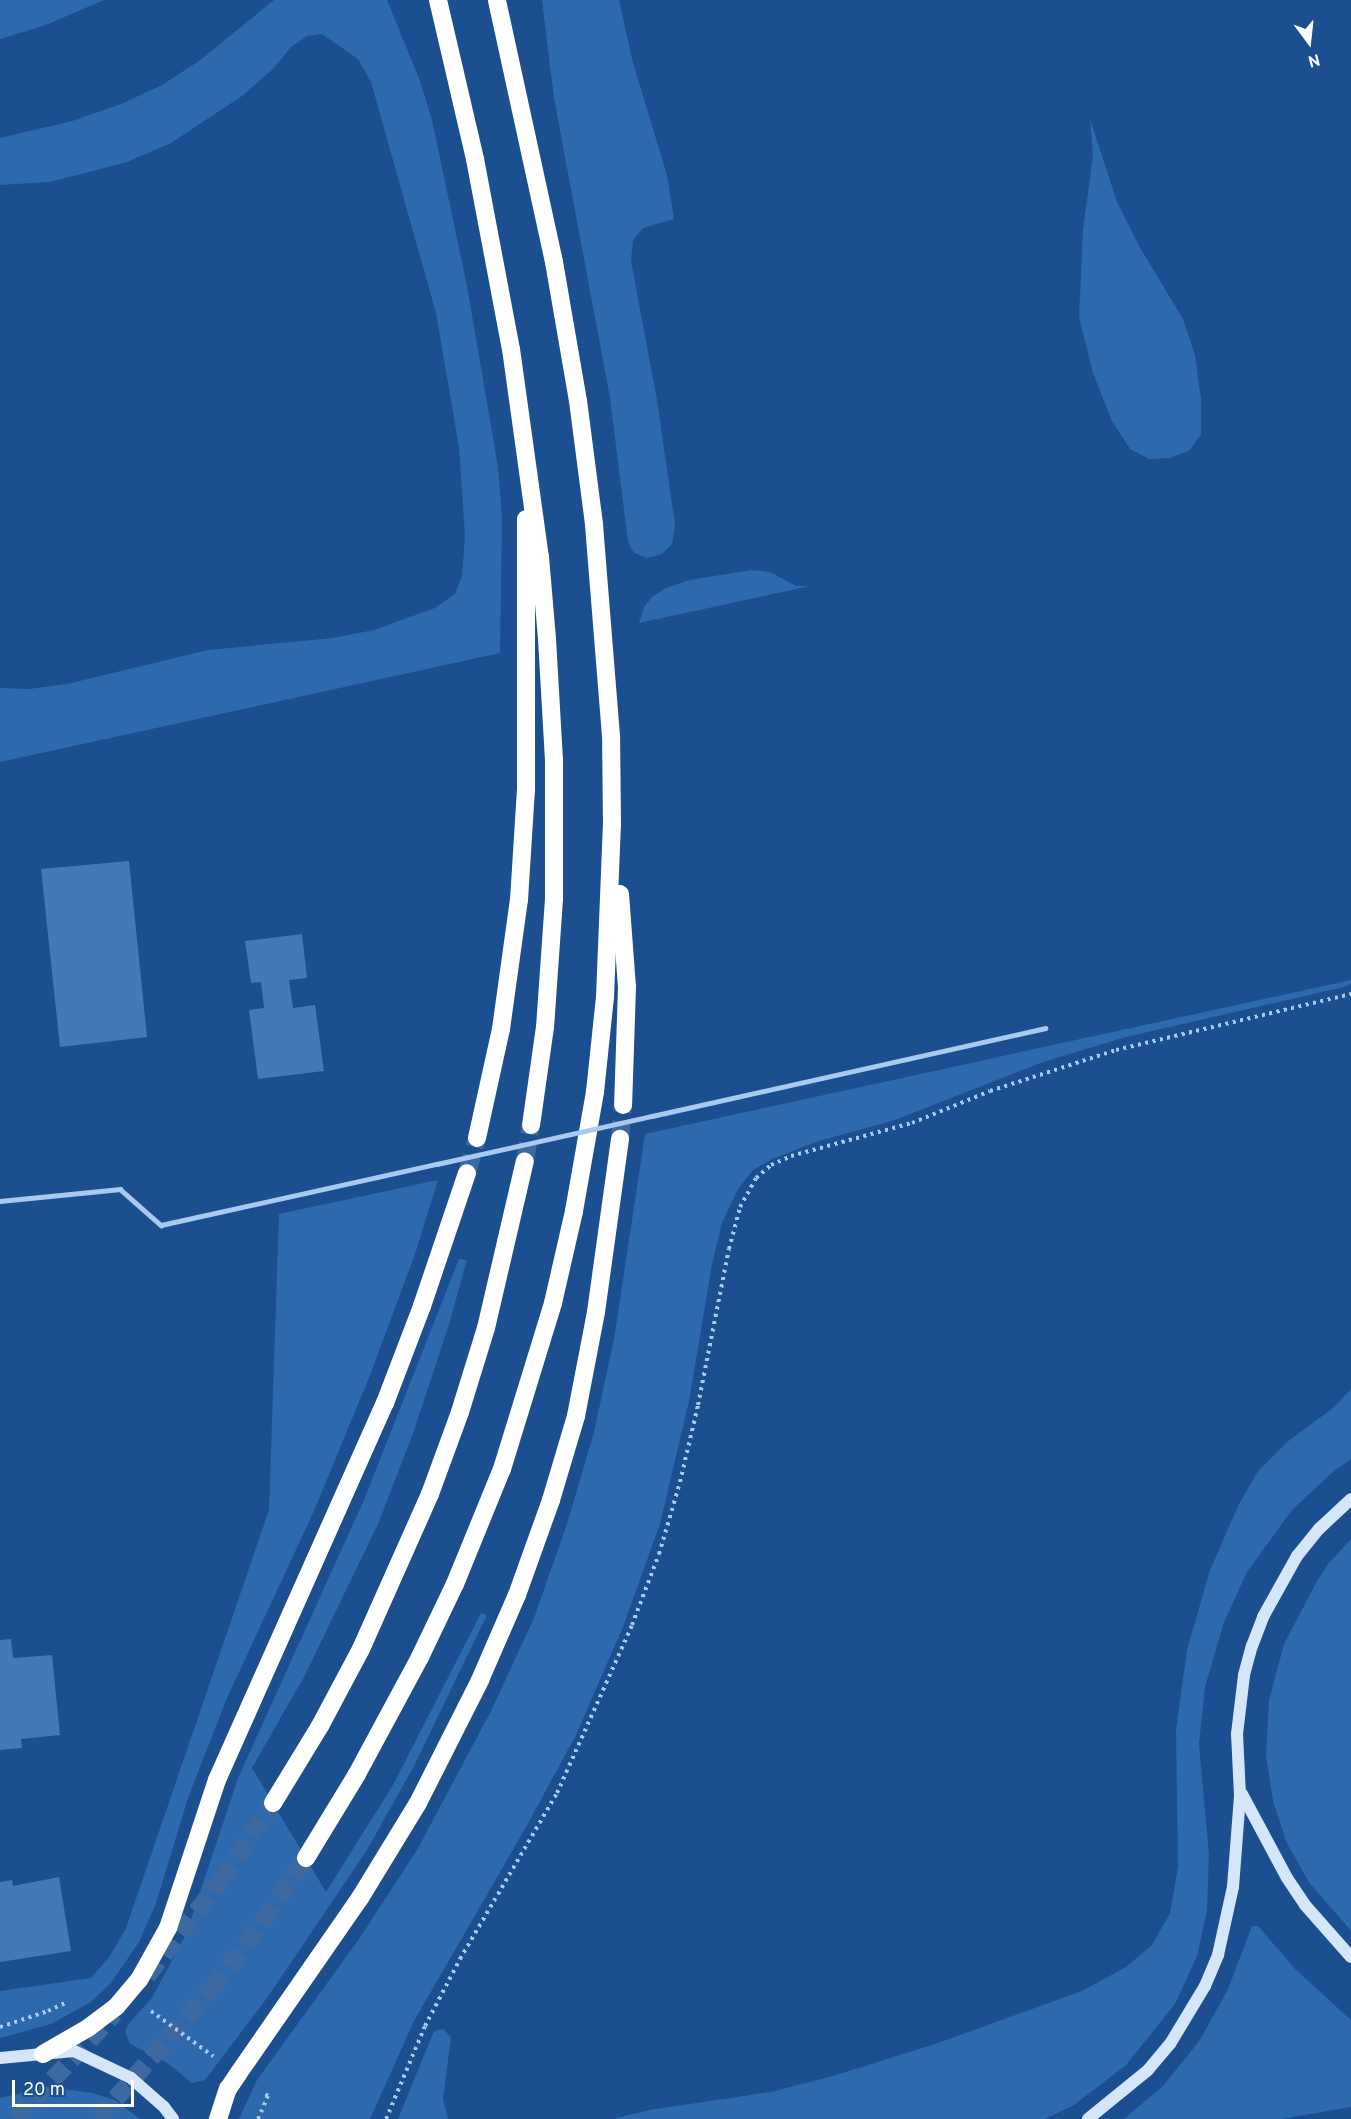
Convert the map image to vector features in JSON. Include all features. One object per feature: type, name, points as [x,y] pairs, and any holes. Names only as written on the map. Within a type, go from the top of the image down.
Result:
[{"type":"highway","points":[[438,0],[478,170],[518,392],[540,557],[551,691],[554,899],[550,975],[531,1125]]},
{"type":"highway","points":[[497,0],[540,189],[578,401],[603,607],[611,780],[627,987],[622,1105]]},
{"type":"highway","points":[[477,1137],[503,1018],[519,900],[523,847],[526,738],[526,520],[523,434],[518,392]]},
{"type":"highway","points":[[306,1858],[378,1737],[438,1620],[502,1469],[544,1336],[574,1211],[595,1092],[610,912],[611,780]]},
{"type":"highway","points":[[218,2119],[228,2089],[237,2074],[325,1951],[392,1849],[448,1747],[517,1595],[548,1510],[576,1416],[596,1312],[620,1139]]},
{"type":"highway","points":[[273,1803],[342,1685],[392,1584],[430,1494],[460,1412],[486,1328],[525,1161]]},
{"type":"highway","points":[[43,2054],[88,2028],[127,1995],[148,1966],[168,1928],[217,1780],[385,1403],[423,1306],[467,1173]]},
{"type":"main road","points":[[1088,2119],[1148,2070],[1183,2025],[1205,1986],[1218,1955],[1233,1887],[1240,1787],[1237,1752],[1239,1707],[1244,1675],[1263,1617],[1297,1556],[1320,1528],[1351,1499]]},
{"type":"main road","points":[[1240,1787],[1246,1804],[1287,1878],[1305,1905],[1351,1958]]},
{"type":"main road","points":[[0,2058],[74,2051],[131,2078],[164,2107],[173,2119]]},
{"type":"lane","points":[[0,1202],[120,1189],[161,1225],[1045,1028]]},
{"type":"path","points":[[386,2119],[425,2026],[460,1959],[557,1793],[632,1625],[659,1554],[680,1482],[701,1395],[729,1249],[740,1207],[756,1178],[771,1165],[791,1156],[912,1123],[990,1091],[1116,1050],[1351,994]]},
{"type":"path","points":[[127,1995],[268,2096],[258,2119]]},
{"type":"path","points":[[0,2027],[48,2012],[70,2000]]},
{"type":"shaded area","points":[[0,0],[104,0],[46,25],[0,39]]},
{"type":"shaded area","points":[[274,0],[387,0],[420,81],[432,120],[467,286],[498,467],[502,518],[500,653],[0,762],[0,688],[29,689],[67,684],[208,650],[333,638],[374,630],[435,608],[455,594],[462,576],[465,536],[459,447],[436,313],[371,82],[358,59],[322,34],[307,36],[291,47],[274,68],[242,96],[171,143],[127,162],[49,182],[0,185],[0,138],[72,121],[121,104],[162,85],[199,61]]},
{"type":"shaded area","points":[[542,0],[619,0],[633,63],[667,175],[674,219],[643,228],[633,240],[631,261],[657,400],[675,525],[672,544],[662,554],[647,558],[634,553],[628,542],[610,398],[554,98]]},
{"type":"shaded area","points":[[1090,119],[1117,202],[1139,246],[1183,319],[1195,355],[1201,399],[1201,434],[1190,450],[1170,458],[1149,459],[1130,449],[1112,421],[1093,373],[1079,317],[1083,230],[1093,155]]},
{"type":"shaded area","points":[[751,570],[770,572],[796,586],[810,586],[639,623],[644,607],[652,597],[666,588],[690,580]]},
{"type":"shaded area","points":[[1351,980],[1351,984],[1344,987],[1126,1037],[1043,1062],[895,1120],[819,1141],[772,1159],[753,1170],[738,1189],[722,1223],[712,1264],[689,1401],[660,1524],[623,1627],[576,1735],[526,1827],[414,2021],[370,2119],[239,2119],[257,2080],[359,1939],[417,1850],[491,1711],[534,1618],[567,1524],[594,1432],[614,1339],[645,1134]]},
{"type":"shaded area","points":[[438,1180],[416,1251],[371,1373],[313,1513],[227,1698],[188,1798],[156,1903],[139,1942],[111,1983],[91,2002],[51,2024],[0,2038],[0,1991],[91,1978],[110,1956],[126,1928],[269,1510],[279,1214]]},
{"type":"shaded area","points":[[459,1259],[467,1260],[450,1321],[414,1431],[378,1524],[305,1675],[252,1768],[326,1892],[393,1785],[481,1613],[487,1615],[414,1766],[367,1850],[267,1998],[205,2080],[192,2083],[166,2062],[130,2044],[125,2031],[129,2023],[152,1998],[186,1934],[238,1778],[364,1500]]},
{"type":"shaded area","points":[[1351,1389],[1351,1459],[1335,1470],[1292,1510],[1247,1572],[1224,1622],[1205,1687],[1199,1744],[1209,1854],[1207,1911],[1197,1956],[1175,2004],[1126,2065],[1074,2105],[1045,2119],[614,2119],[649,2110],[771,2092],[833,2076],[935,2044],[1082,1991],[1126,1967],[1152,1945],[1170,1913],[1178,1867],[1176,1730],[1187,1650],[1210,1570],[1239,1504],[1258,1471],[1287,1442],[1333,1408]]},
{"type":"shaded area","points":[[1351,1539],[1351,1931],[1308,1881],[1286,1841],[1273,1801],[1266,1755],[1269,1700],[1284,1644],[1328,1564]]},
{"type":"shaded area","points":[[1252,1926],[1258,1926],[1296,1970],[1351,2020],[1351,2107],[1281,2119],[1124,2119],[1163,2086],[1200,2040],[1228,1989]]},
{"type":"shaded area","points":[[443,2029],[451,2037],[443,2099],[448,2119],[398,2119],[434,2031]]},
{"type":"shaded area","points":[[48,2087],[93,2093],[115,2100],[140,2119],[0,2119],[0,2098]]},
{"type":"building","points":[[129,861],[147,1037],[60,1047],[41,869]]},
{"type":"building","points":[[302,934],[307,978],[289,980],[293,1008],[315,1005],[324,1071],[258,1079],[249,1010],[264,1008],[261,982],[251,983],[245,941]]},
{"type":"building","points":[[11,1639],[13,1658],[52,1655],[60,1735],[21,1739],[22,1748],[0,1750],[0,1640]]},
{"type":"building","points":[[59,1877],[71,1951],[0,1962],[0,1882],[12,1880],[13,1886]]},
{"type":"tunnel","points":[[620,1139],[623,1105]]},
{"type":"tunnel","points":[[525,1161],[531,1125]]},
{"type":"tunnel","points":[[467,1173],[477,1138]]},
{"type":"tunnel","points":[[147,1976],[221,1880],[273,1803]]},
{"type":"tunnel","points":[[98,2119],[212,1988],[263,1921],[306,1858]]},
{"type":"tunnel","points":[[16,2119],[115,2013]]}]
